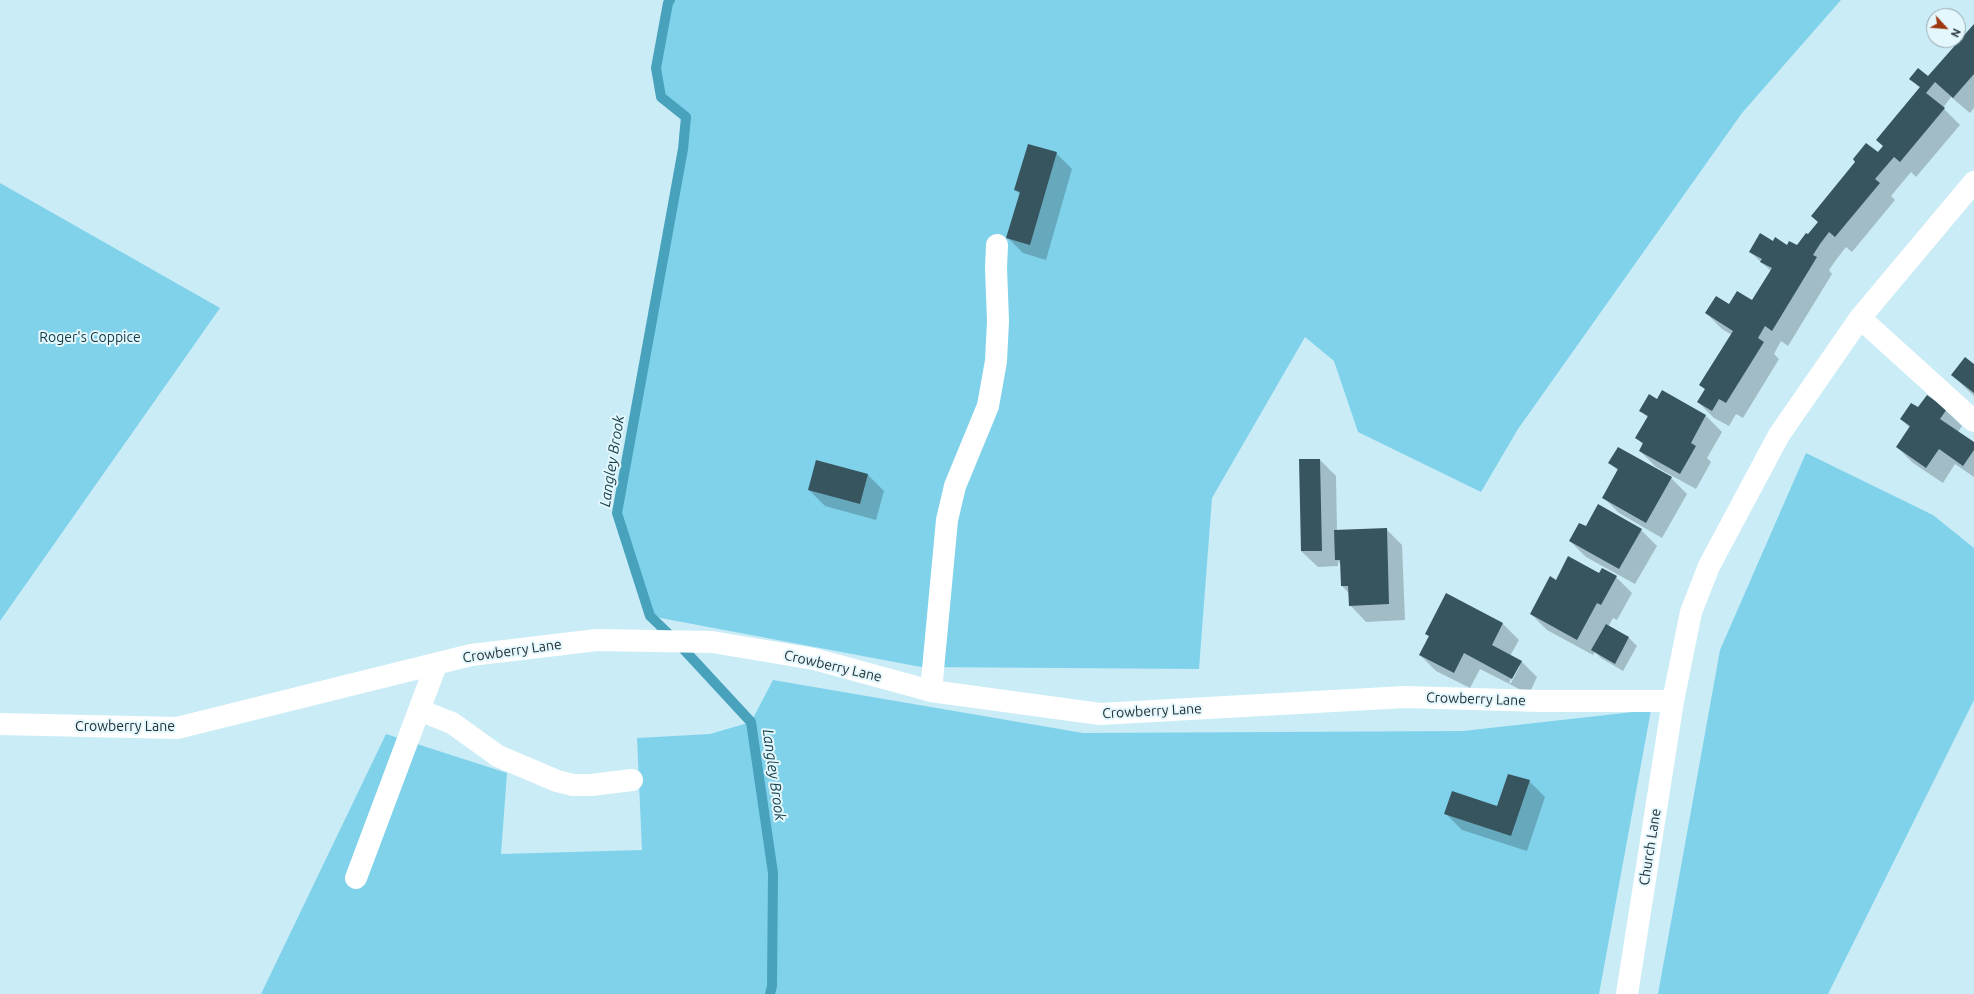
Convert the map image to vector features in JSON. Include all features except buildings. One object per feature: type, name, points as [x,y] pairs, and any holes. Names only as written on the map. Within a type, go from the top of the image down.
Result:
[{"type":"street","name":"Church Lane","points":[[1627,994],[1673,701],[1691,612],[1708,566],[1779,435],[1860,318],[1974,182]]},
{"type":"street","points":[[931,690],[947,520],[955,486],[988,406],[996,361],[998,321],[996,268],[997,245]]},
{"type":"street","points":[[1860,318],[1974,422]]},
{"type":"street","name":"Crowberry Lane","points":[[0,724],[177,728],[382,676],[436,665],[471,655],[597,640],[712,642],[814,659],[931,690],[1100,714],[1405,697],[1541,701],[1673,701]]},
{"type":"street","points":[[356,878],[436,665]]},
{"type":"street","points":[[419,710],[452,723],[498,756],[557,781],[574,785],[591,785],[632,780]]},
{"type":"green space","points":[[670,0],[1841,0],[1742,113],[1518,429],[1481,492],[1358,432],[1334,361],[1305,337],[1212,498],[1199,669],[921,667],[650,616],[617,513],[686,118],[661,97],[656,68],[668,3]]},
{"type":"green space","name":"Roger's Coppice","points":[[0,183],[220,308],[0,621]]},
{"type":"green space","points":[[1806,453],[1933,515],[1974,548],[1974,700],[1828,994],[1658,994],[1720,650]]},
{"type":"green space","points":[[773,680],[1083,733],[1463,731],[1651,710],[1599,994],[261,994],[386,734],[507,773],[501,854],[642,850],[637,738],[710,734],[751,722]]},
{"type":"waterway","name":"Langley Brook","points":[[670,0],[668,3],[656,68],[661,97],[686,117],[683,149],[617,513],[650,616],[676,641],[751,722],[773,873],[772,986],[770,994]]}]
